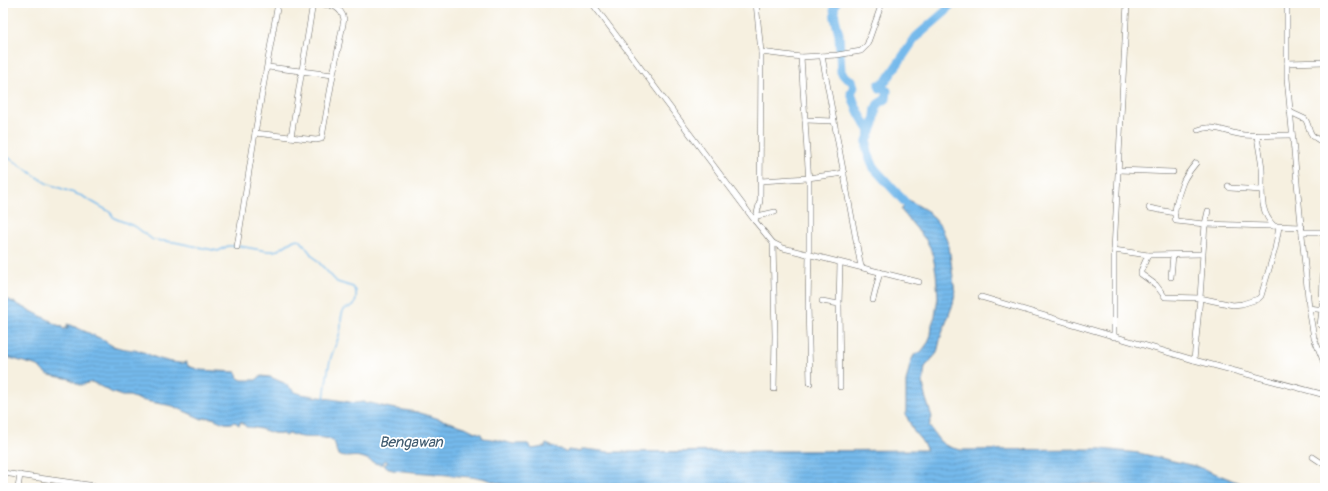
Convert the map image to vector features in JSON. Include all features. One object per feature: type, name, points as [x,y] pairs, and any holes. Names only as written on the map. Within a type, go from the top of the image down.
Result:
[{"type":"street","points":[[237,247],[278,3]]},
{"type":"street","points":[[255,133],[316,140],[321,139],[344,19],[339,9],[333,6],[314,3],[291,137]]},
{"type":"street","points":[[592,3],[774,243],[783,248],[918,282]]},
{"type":"street","points":[[756,3],[761,52],[761,181],[760,202],[756,218]]},
{"type":"street","points":[[761,52],[801,57],[840,55],[858,52],[866,48],[882,3]]},
{"type":"street","points":[[1114,337],[1114,250],[1127,3]]},
{"type":"street","points":[[1287,3],[1287,64],[1290,112],[1309,308],[1314,338],[1323,354],[1325,366]]},
{"type":"street","points":[[822,56],[861,267]]},
{"type":"street","points":[[801,57],[808,178],[808,306],[810,383]]},
{"type":"street","points":[[1287,64],[1325,62]]},
{"type":"street","points":[[268,67],[333,75]]},
{"type":"street","points":[[1290,112],[1306,119],[1310,133],[1322,141],[1325,145]]},
{"type":"street","points":[[805,120],[834,121]]},
{"type":"street","points":[[1198,130],[1215,128],[1226,132],[1243,134],[1292,135]]},
{"type":"street","points":[[1257,135],[1262,170],[1263,209],[1270,222],[1277,226]]},
{"type":"street","points":[[1196,163],[1184,180],[1178,196],[1175,212],[1176,221],[1205,224],[1277,226],[1325,232]]},
{"type":"street","points":[[1118,170],[1173,172]]},
{"type":"street","points":[[761,181],[808,178],[844,173]]},
{"type":"street","points":[[1228,186],[1230,188],[1262,190]]},
{"type":"street","points":[[1320,325],[1323,310],[1325,201]]},
{"type":"street","points":[[1149,208],[1175,212]]},
{"type":"street","points":[[1194,360],[1200,298],[1202,254],[1208,211]]},
{"type":"street","points":[[756,218],[775,212]]},
{"type":"street","points":[[1148,255],[1141,274],[1156,285],[1165,296],[1200,298],[1233,305],[1242,304],[1258,299],[1262,296],[1275,249],[1277,226]]},
{"type":"street","points":[[774,243],[774,389]]},
{"type":"street","points":[[1114,250],[1148,255],[1202,254]]},
{"type":"street","points":[[1172,277],[1173,255]]},
{"type":"street","points":[[840,263],[840,387]]},
{"type":"street","points":[[874,300],[880,272]]},
{"type":"street","points":[[981,297],[1194,360],[1325,395]]},
{"type":"street","points":[[822,301],[839,304]]},
{"type":"street","points":[[1309,308],[1323,310]]},
{"type":"street","points":[[1313,457],[1325,466]]},
{"type":"street","points":[[3,473],[110,488]]},
{"type":"street","points":[[18,488],[20,475]]},
{"type":"water","name":"Bengawan","points":[[909,200],[929,212],[942,228],[949,246],[955,293],[953,304],[941,336],[937,353],[925,367],[923,382],[925,396],[932,417],[929,426],[945,445],[961,450],[1101,449],[1139,453],[1199,467],[1252,488],[1120,488],[1100,485],[1071,485],[1042,488],[515,488],[482,478],[392,470],[384,465],[387,463],[385,460],[383,464],[380,464],[363,458],[341,456],[331,440],[318,437],[301,437],[291,434],[285,436],[256,428],[246,427],[241,421],[239,425],[235,422],[226,423],[211,418],[202,419],[173,406],[113,393],[92,382],[80,385],[69,379],[47,374],[38,366],[3,356],[3,297],[51,321],[54,324],[61,326],[63,329],[68,329],[65,327],[69,326],[67,324],[71,325],[116,347],[142,351],[170,362],[185,363],[186,361],[188,366],[200,370],[236,372],[238,378],[242,380],[256,380],[261,376],[270,377],[284,383],[295,392],[301,394],[355,403],[370,403],[417,412],[465,427],[481,434],[483,438],[513,444],[528,444],[532,449],[545,447],[546,444],[561,449],[566,453],[568,450],[581,452],[581,449],[610,452],[927,450],[914,432],[906,415],[906,382],[914,355],[921,352],[931,335],[938,297],[936,272],[932,251],[926,240],[901,210]]},
{"type":"waterway","points":[[836,3],[834,8],[839,34],[841,72],[845,77],[852,81],[854,87],[851,93],[855,104],[871,132]]},
{"type":"waterway","points":[[913,211],[874,168],[867,151],[867,141],[874,123],[876,108],[878,104],[886,99],[887,91],[880,88],[879,85],[886,81],[916,37],[946,11],[951,3]]},
{"type":"waterway","points":[[3,155],[46,183],[82,196],[110,212],[114,218],[136,227],[153,240],[174,242],[218,251],[228,246],[236,246]]},
{"type":"waterway","points":[[239,246],[273,251],[278,250],[298,239],[337,282],[353,287],[356,291],[355,303],[346,309],[342,314],[341,330],[332,354],[324,398]]}]
